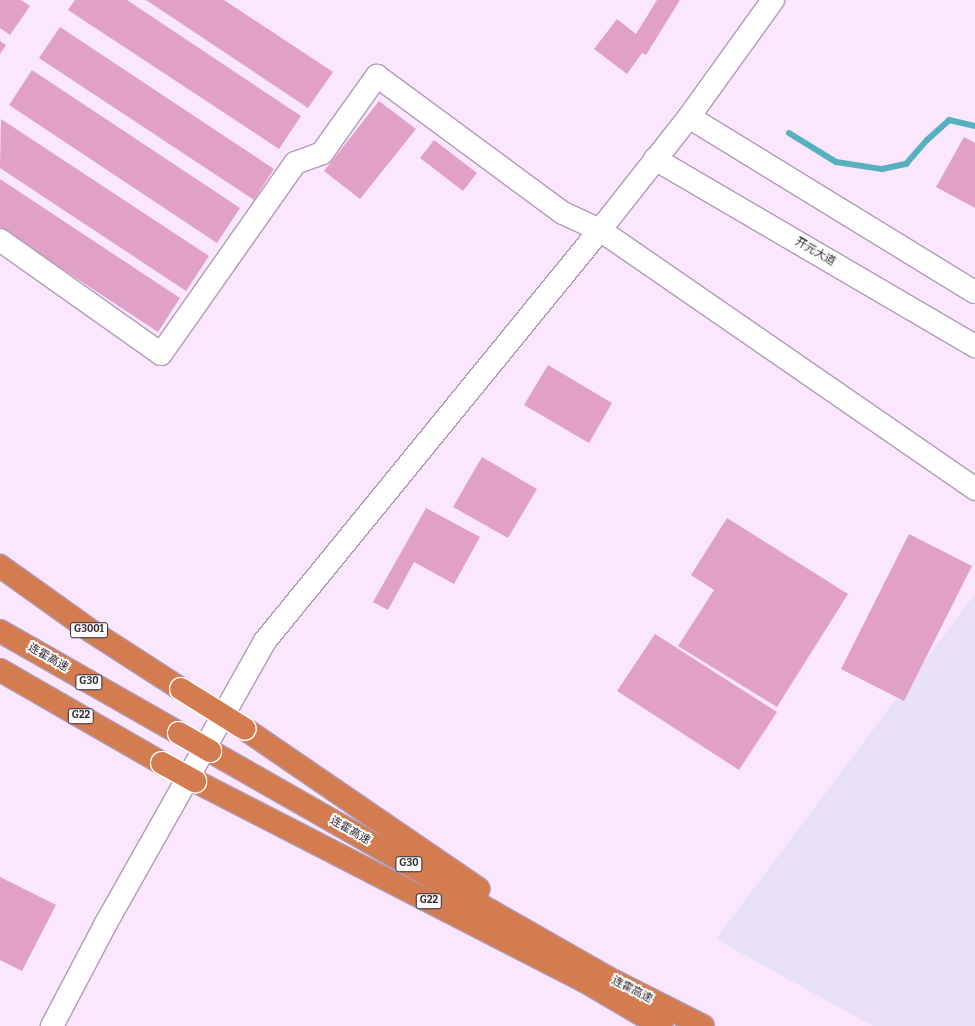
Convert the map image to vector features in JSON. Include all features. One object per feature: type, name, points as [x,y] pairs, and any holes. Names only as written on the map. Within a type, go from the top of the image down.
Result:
[{"type":"highway","name":"G3001","points":[[0,566],[90,631],[245,729],[608,978]]},
{"type":"highway","name":"连霍高速","points":[[0,631],[608,978],[703,1026]]},
{"type":"highway","name":"连霍高速","points":[[0,670],[195,781],[583,980],[661,1026]]},
{"type":"street","points":[[52,1026],[105,925],[265,641],[600,230],[689,117],[773,0]]},
{"type":"street","points":[[0,240],[161,354],[295,163],[322,153],[377,76],[563,213],[600,230],[975,489]]},
{"type":"street","points":[[689,117],[975,292]]},
{"type":"street","name":"开元大道","points":[[655,159],[975,346]]},
{"type":"shaded area","points":[[975,594],[975,1026],[873,1026],[716,939]]},
{"type":"building","points":[[0,0],[21,0],[30,6],[10,35],[0,28]]},
{"type":"building","points":[[75,0],[127,0],[301,116],[279,149],[68,10]]},
{"type":"building","points":[[146,0],[224,0],[333,72],[308,108]]},
{"type":"building","points":[[657,0],[680,0],[646,55],[642,53],[627,74],[594,49],[617,19],[636,34]]},
{"type":"building","points":[[60,27],[274,169],[254,200],[39,58]]},
{"type":"building","points":[[0,41],[6,45],[0,54]]},
{"type":"building","points":[[32,70],[240,208],[217,243],[9,105]]},
{"type":"building","points":[[379,101],[416,129],[360,199],[324,171]]},
{"type":"building","points":[[1,119],[209,256],[186,291],[0,168]]},
{"type":"building","points":[[964,137],[975,143],[975,208],[936,187]]},
{"type":"building","points":[[434,140],[477,173],[463,191],[420,158]]},
{"type":"building","points":[[0,179],[180,298],[158,332],[0,228]]},
{"type":"building","points":[[548,365],[612,403],[589,443],[524,405]]},
{"type":"building","points":[[482,457],[537,489],[508,538],[453,507]]},
{"type":"building","points":[[426,508],[480,537],[454,584],[414,562],[388,610],[373,602]]},
{"type":"building","points":[[727,518],[848,594],[777,707],[678,646],[714,590],[691,575]]},
{"type":"building","points":[[909,534],[972,566],[904,701],[841,669]]},
{"type":"building","points":[[655,634],[777,712],[739,770],[617,691]]},
{"type":"building","points":[[0,877],[56,905],[22,971],[0,960]]},
{"type":"waterway","points":[[789,133],[836,162],[882,169],[906,164],[927,140],[949,120],[975,126]]}]
